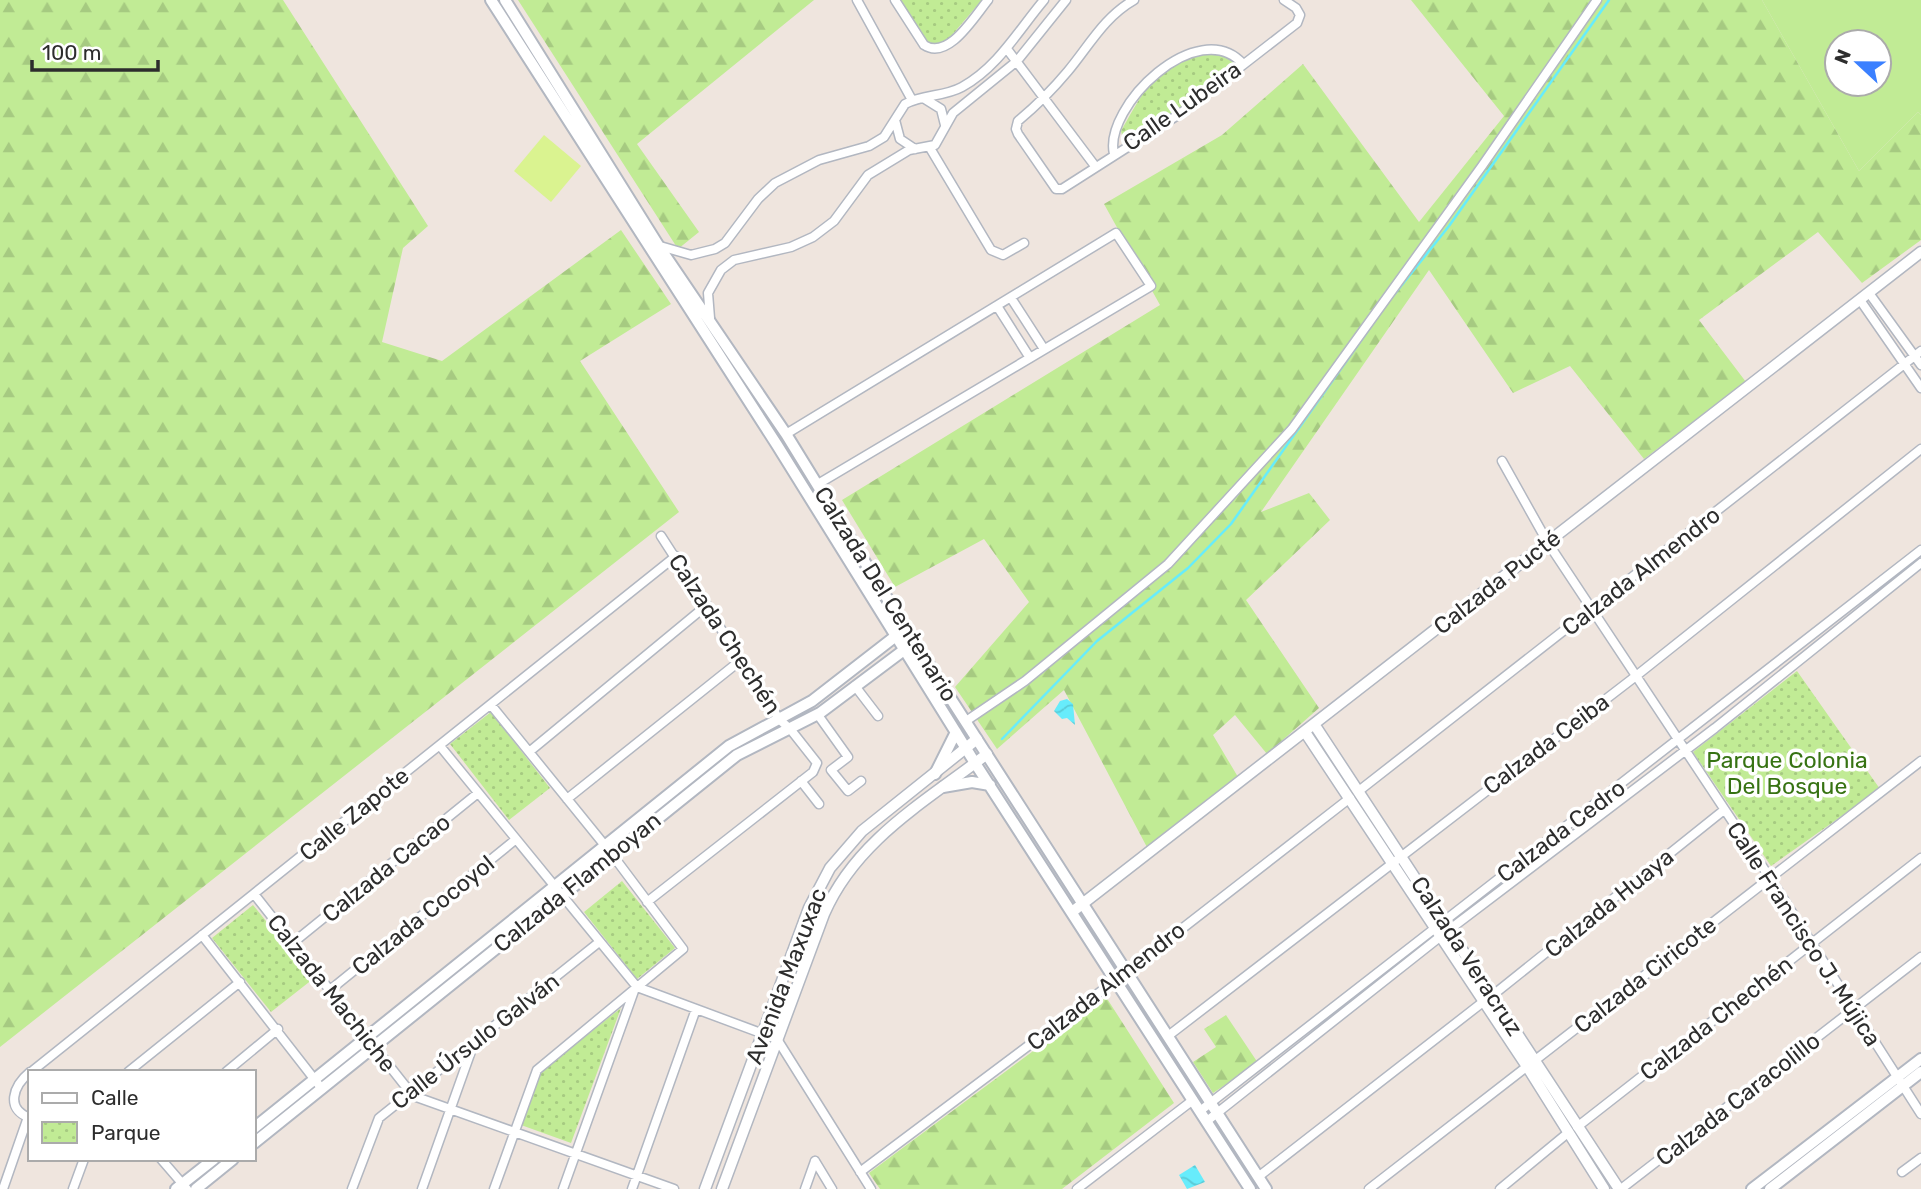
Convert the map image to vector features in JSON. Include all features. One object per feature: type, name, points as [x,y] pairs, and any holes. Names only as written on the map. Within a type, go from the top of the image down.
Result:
[{"type":"main road","name":"Calzada Del Centenario","points":[[491,0],[640,225],[658,245],[786,434],[906,629],[1266,1189]]},
{"type":"main road","name":"Calzada Del Centenario","points":[[505,0],[640,225],[895,636],[1250,1189]]},
{"type":"main road","name":"Calzada Flamboyan","points":[[607,850],[729,746],[811,701],[906,629]]},
{"type":"main road","name":"Calzada Flamboyan","points":[[256,1141],[318,1084],[607,850],[737,755],[818,715],[915,642]]},
{"type":"main road","points":[[935,774],[956,732]]},
{"type":"main road","points":[[943,787],[972,782],[990,785]]},
{"type":"main road","points":[[1770,1189],[1900,1082],[1921,1059]]},
{"type":"main road","points":[[1752,1189],[1900,1082],[1921,1072]]},
{"type":"main road","name":"Calzada Flamboyan","points":[[256,1127],[318,1084]]},
{"type":"main road","points":[[182,1187],[212,1161]]},
{"type":"main road","points":[[196,1189],[231,1161]]},
{"type":"street","points":[[857,0],[912,100]]},
{"type":"street","points":[[895,0],[924,45],[931,49],[941,49],[955,39],[988,0]]},
{"type":"street","points":[[658,245],[676,252],[705,254],[724,243],[758,199],[775,183],[819,160],[869,146],[884,137],[899,111],[912,100],[962,87],[981,75],[1007,49],[1044,0]]},
{"type":"street","points":[[711,322],[708,293],[721,270],[734,260],[783,250],[813,237],[834,221],[868,175],[889,160],[916,149],[930,148],[942,138],[953,113],[1017,61],[1066,0]]},
{"type":"street","points":[[1042,100],[1102,26],[1120,8],[1134,0]]},
{"type":"street","name":"Calle Lubeira","points":[[1042,100],[1018,121],[1016,129],[1056,189],[1062,189],[1181,113],[1297,23],[1300,15],[1296,8],[1284,0]]},
{"type":"street","points":[[965,721],[1025,681],[1168,564],[1292,429],[1482,166],[1597,0]]},
{"type":"street","points":[[1007,49],[1042,100],[1095,166]]},
{"type":"street","points":[[1114,154],[1111,144],[1120,121],[1161,67],[1179,56],[1209,50],[1224,52],[1243,64]]},
{"type":"street","points":[[924,99],[941,109],[945,128]]},
{"type":"street","points":[[895,120],[900,139],[916,149]]},
{"type":"street","points":[[930,148],[991,250],[1003,255],[1024,243]]},
{"type":"street","points":[[786,434],[1116,233],[1150,286],[818,484]]},
{"type":"street","name":"Calzada Pucté","points":[[1072,912],[1921,253]]},
{"type":"street","points":[[1865,296],[1918,353],[1921,365]]},
{"type":"street","points":[[1865,296],[1921,388]]},
{"type":"street","points":[[1011,298],[1044,349]]},
{"type":"street","points":[[997,306],[1030,358]]},
{"type":"street","name":"Calzada Almendro","points":[[1360,790],[1918,353]]},
{"type":"street","name":"Calzada Ceiba","points":[[1168,1036],[1401,854],[1636,676],[1921,449]]},
{"type":"street","name":"Calle Francisco J. Mújica","points":[[1502,461],[1548,543],[1770,877],[1921,1114]]},
{"type":"street","name":"Calzada Chechén","points":[[662,536],[779,719],[817,763],[813,772],[801,781]]},
{"type":"street","name":"Calzada Cedro","points":[[1203,1116],[1921,550]]},
{"type":"street","name":"Calle Zapote","points":[[33,1070],[676,556]]},
{"type":"street","name":"Calzada Cedro","points":[[1442,929],[1686,751],[1921,563]]},
{"type":"street","points":[[529,752],[707,605]]},
{"type":"street","points":[[566,799],[741,660]]},
{"type":"street","points":[[855,686],[878,716]]},
{"type":"street","points":[[491,705],[682,949],[537,1070],[494,1189]]},
{"type":"street","points":[[818,715],[848,757],[831,770],[848,790],[861,780]]},
{"type":"street","name":"Calzada Veracruz","points":[[1314,724],[1401,854],[1483,1002],[1531,1065],[1573,1129],[1620,1189]]},
{"type":"street","name":"Calzada Veracruz","points":[[1305,732],[1392,861],[1493,995],[1531,1065]]},
{"type":"street","name":"Avenida Maxuxac","points":[[705,1189],[809,908],[830,868],[862,831],[977,739]]},
{"type":"street","points":[[440,746],[636,988],[777,1040],[871,1189]]},
{"type":"street","name":"Avenida Maxuxac","points":[[722,1189],[833,895],[855,860],[987,754]]},
{"type":"street","name":"Calzada Ciricote","points":[[1369,1189],[1921,761]]},
{"type":"street","points":[[647,902],[801,781],[819,804]]},
{"type":"street","name":"Calzada Cacao","points":[[294,942],[478,793]]},
{"type":"street","name":"Calzada Almendro","points":[[860,1172],[1116,980],[1350,798]]},
{"type":"street","name":"Calzada Huaya","points":[[1493,995],[1724,810]]},
{"type":"street","points":[[884,814],[893,827]]},
{"type":"street","name":"Calzada Cocoyol","points":[[330,990],[515,840]]},
{"type":"street","name":"Calzada Chechén","points":[[1500,1189],[1921,858]]},
{"type":"street","name":"Calzada Machiche","points":[[254,894],[409,1093],[674,1189]]},
{"type":"street","points":[[202,935],[278,1029],[318,1084]]},
{"type":"street","name":"Calle Úrsulo Galván","points":[[352,1189],[379,1118],[598,943]]},
{"type":"street","name":"Calzada Caracolillo","points":[[1620,1189],[1921,957]]},
{"type":"street","points":[[130,1070],[240,982]]},
{"type":"street","points":[[563,1189],[636,988]]},
{"type":"street","points":[[1258,1177],[1483,1002]]},
{"type":"street","points":[[632,1189],[696,1009]]},
{"type":"street","points":[[228,1070],[278,1029]]},
{"type":"street","points":[[422,1189],[474,1043]]},
{"type":"street","name":"Calle Zapote","points":[[28,1075],[15,1091],[13,1105],[19,1114],[28,1118]]},
{"type":"street","points":[[1077,1189],[1193,1100]]},
{"type":"street","points":[[3,1189],[28,1121]]},
{"type":"street","name":"Calzada Veracruz","points":[[1573,1129],[1604,1189]]},
{"type":"street","points":[[1902,1172],[1921,1158]]},
{"type":"street","points":[[73,1189],[83,1161]]},
{"type":"street","points":[[162,1161],[182,1187]]},
{"type":"street","points":[[805,1189],[815,1161],[832,1189]]},
{"type":"green space","points":[[0,0],[283,0],[428,226],[403,248],[382,342],[442,361],[621,230],[671,304],[580,361],[679,512],[0,1047]]},
{"type":"green space","points":[[518,0],[814,0],[637,144],[699,232],[678,249]]},
{"type":"green space","points":[[898,0],[982,0],[946,42],[934,45],[925,40]]},
{"type":"green space","points":[[1411,0],[1762,0],[1859,171],[1918,112],[1921,115],[1921,240],[1862,283],[1818,232],[1699,320],[1746,382],[1644,459],[1570,366],[1513,393],[1429,270],[1261,512],[1309,493],[1330,520],[1246,600],[1319,708],[1267,754],[1235,715],[1213,735],[1238,777],[1149,851],[1064,690],[997,749],[955,687],[1029,602],[984,539],[895,587],[842,500],[1160,305],[1104,204],[1222,135],[1303,64],[1419,222],[1504,116]]},
{"type":"green space","points":[[1762,0],[1921,0],[1921,115],[1918,112],[1859,171]]},
{"type":"green space","points":[[1220,55],[1235,59],[1236,65],[1180,109],[1123,139],[1121,131],[1132,111],[1162,71],[1185,57]]},
{"type":"green space","points":[[544,135],[581,166],[551,202],[514,171]]},
{"type":"green space","name":"Parque Colonia Del Bosque","points":[[1797,671],[1880,789],[1771,866],[1693,752]]},
{"type":"green space","points":[[491,712],[550,788],[509,820],[450,744]]},
{"type":"green space","points":[[622,881],[675,948],[637,979],[584,912]]},
{"type":"green space","points":[[253,905],[313,979],[271,1012],[212,938]]},
{"type":"green space","points":[[1106,997],[1174,1103],[1062,1189],[880,1189],[869,1173]]},
{"type":"green space","points":[[621,1008],[571,1143],[521,1125],[539,1073]]},
{"type":"green space","points":[[1226,1015],[1258,1063],[1213,1093],[1193,1062],[1216,1047],[1204,1029]]},
{"type":"water","points":[[1067,699],[1073,704],[1075,725],[1067,718],[1062,719],[1054,711],[1060,701]]},
{"type":"water","points":[[1195,1165],[1205,1182],[1187,1189],[1179,1175]]},
{"type":"waterway","points":[[1002,739],[1097,641],[1188,568],[1231,524],[1389,301],[1449,226],[1609,0]]}]
